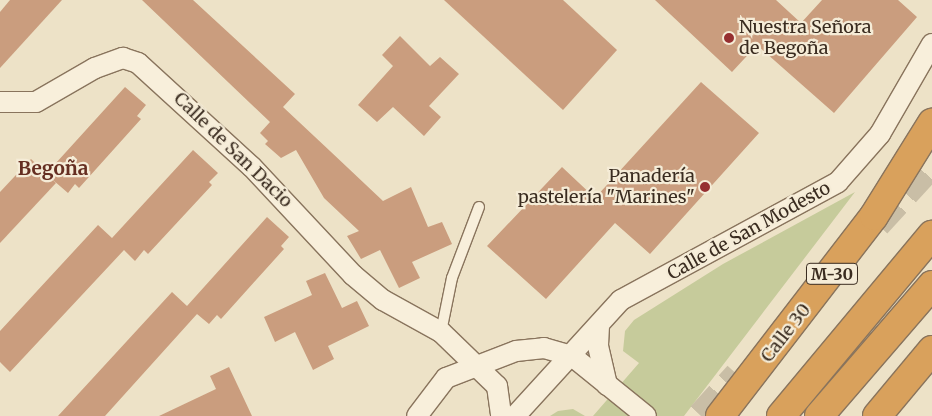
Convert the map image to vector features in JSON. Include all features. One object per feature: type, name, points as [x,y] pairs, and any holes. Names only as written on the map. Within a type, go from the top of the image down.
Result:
[{"type":"highway","name":"Calle 30","points":[[720,416],[874,216],[932,123]]},
{"type":"highway","points":[[781,416],[932,236]]},
{"type":"highway","points":[[819,416],[932,284]]},
{"type":"highway","points":[[877,416],[932,350]]},
{"type":"street","name":"Calle de San Modesto","points":[[514,416],[572,356],[622,300],[838,182],[880,134],[932,44]]},
{"type":"street","name":"Calle de San Dacio","points":[[0,102],[36,102],[95,68],[123,58],[138,63],[259,174],[353,275],[383,300],[441,332],[497,386],[501,416]]},
{"type":"street","points":[[598,326],[598,346],[607,384]]},
{"type":"street","points":[[417,416],[446,378],[474,365],[516,351],[544,348],[572,356],[646,416]]},
{"type":"lane","points":[[441,332],[452,278],[479,207]]},
{"type":"lane","points":[[910,376],[932,356]]},
{"type":"green space","points":[[855,192],[684,416],[593,416],[639,363],[623,351],[625,331],[634,320],[723,264]]},
{"type":"green space","points":[[573,409],[585,416],[550,416],[558,411]]},
{"type":"building","points":[[10,0],[62,0],[0,68],[0,12]]},
{"type":"building","points":[[142,0],[193,0],[295,94],[283,107],[383,201],[411,187],[428,227],[442,222],[452,244],[412,262],[420,278],[399,288],[380,250],[361,259],[347,236],[359,231],[324,198],[296,150],[281,158],[265,144],[268,141],[260,133],[270,122]]},
{"type":"building","points":[[444,0],[563,0],[617,50],[563,110]]},
{"type":"building","points":[[655,0],[776,0],[801,23],[822,0],[898,0],[917,17],[834,113],[757,45],[732,72]]},
{"type":"building","points":[[400,36],[430,66],[440,57],[459,74],[429,106],[441,117],[424,136],[393,107],[377,122],[358,105],[393,66],[382,55]]},
{"type":"building","points":[[701,82],[759,133],[650,254],[615,223],[546,299],[487,246],[562,167],[595,198]]},
{"type":"building","points":[[125,87],[146,105],[137,116],[141,119],[79,188],[75,184],[68,193],[46,174]]},
{"type":"building","points":[[193,150],[218,173],[209,182],[212,185],[148,254],[144,250],[135,261],[124,250],[10,372],[0,362],[0,331],[98,225],[112,238]]},
{"type":"building","points":[[31,159],[56,183],[0,243],[0,192]]},
{"type":"building","points":[[267,217],[289,237],[281,246],[284,249],[221,319],[217,315],[209,324],[197,314],[105,416],[58,416],[172,292],[187,306]]},
{"type":"building","points":[[325,273],[342,308],[357,301],[369,326],[328,346],[334,359],[313,370],[295,332],[275,342],[264,317],[312,295],[306,281]]},
{"type":"building","points":[[229,367],[252,416],[159,416],[216,389],[210,376]]},
{"type":"tunnel","points":[[877,224],[932,164]]},
{"type":"tunnel","points":[[701,416],[738,375]]},
{"type":"place","name":"Nuestra Señora de Begoña","points":[[729,38]]},
{"type":"place","name":"Panadería pastelería \"Marines\"","points":[[705,187]]},
{"type":"district","name":"Begoña","points":[[53,169]]}]
